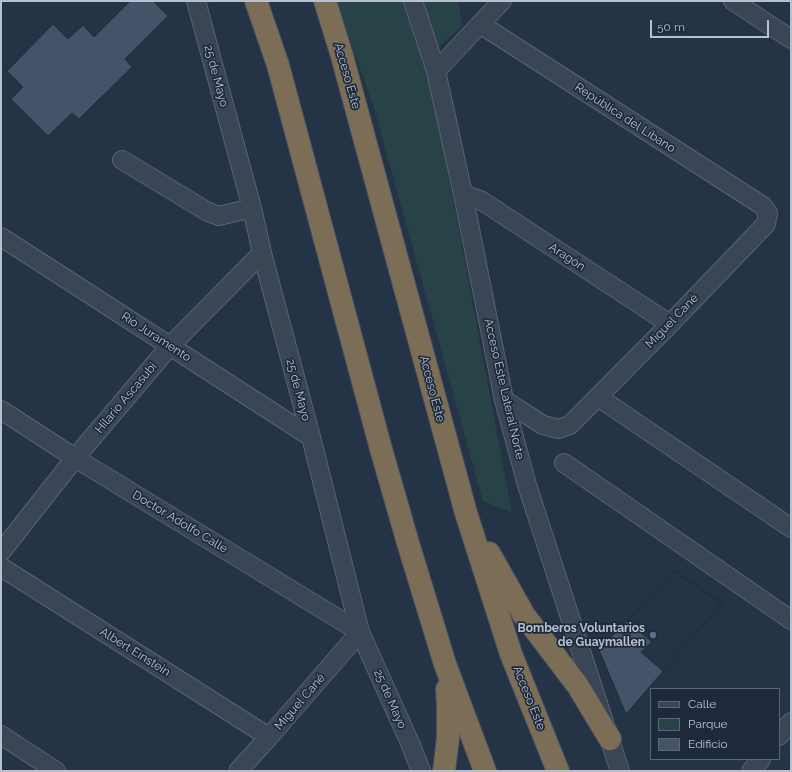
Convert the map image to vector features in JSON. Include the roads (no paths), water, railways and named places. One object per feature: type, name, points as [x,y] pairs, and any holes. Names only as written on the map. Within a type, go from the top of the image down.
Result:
[{"type":"highway","points":[[256,1],[278,65],[383,456],[408,543],[445,664],[485,771]]},
{"type":"highway","name":"Acceso Este","points":[[325,1],[342,56],[466,514],[511,654],[558,771]]},
{"type":"highway","points":[[466,514],[524,615],[578,686],[610,739]]},
{"type":"highway","points":[[444,771],[448,738],[448,706],[445,664]]},
{"type":"street","name":"25 de Mayo","points":[[196,1],[252,208],[262,253],[311,437],[360,632],[421,771]]},
{"type":"street","name":"Acceso Este Lateral Norte","points":[[413,1],[436,71],[463,194],[504,400],[527,485],[620,771]]},
{"type":"street","points":[[436,71],[502,1]]},
{"type":"street","points":[[733,1],[791,39]]},
{"type":"street","name":"República del Líbano","points":[[480,24],[763,206],[768,213]]},
{"type":"street","points":[[122,160],[208,212],[219,216],[252,208]]},
{"type":"street","name":"Aragón","points":[[463,194],[482,201],[670,324]]},
{"type":"street","name":"Miguel Cané","points":[[504,400],[543,425],[558,429],[570,425],[766,224],[768,213]]},
{"type":"street","name":"Río Juramento","points":[[1,237],[311,437]]},
{"type":"street","name":"Hilario Ascasubi","points":[[1,552],[75,458],[170,346],[262,253]]},
{"type":"street","points":[[598,397],[791,528]]},
{"type":"street","name":"Doctor Adolfo Calle","points":[[1,410],[75,458],[360,632]]},
{"type":"street","points":[[564,463],[791,620]]},
{"type":"street","name":"Albert Einstein","points":[[1,567],[270,737]]},
{"type":"street","name":"Miguel Cané","points":[[238,771],[270,737],[360,632]]},
{"type":"street","points":[[1,735],[56,771]]},
{"type":"street","points":[[751,771],[759,760]]},
{"type":"place","name":"Bomberos Voluntarios de Guaymallen","points":[[653,635]]}]
